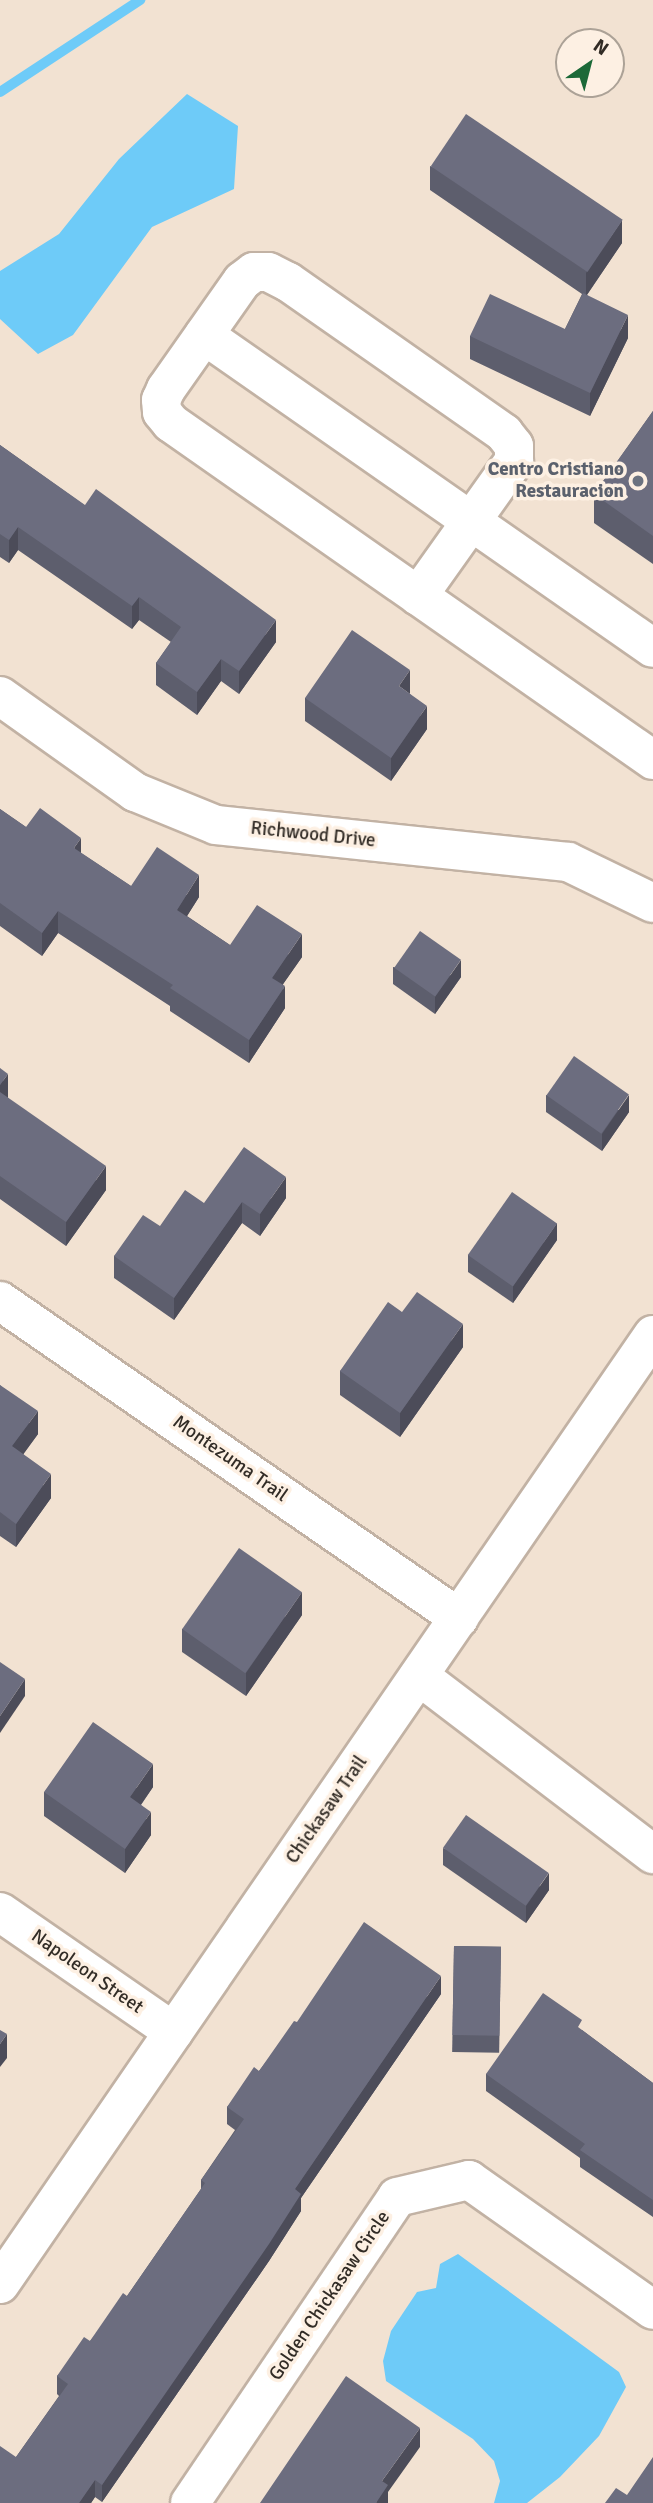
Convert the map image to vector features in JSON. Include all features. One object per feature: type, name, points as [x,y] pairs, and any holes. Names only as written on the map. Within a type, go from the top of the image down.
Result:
[{"type":"street","points":[[418,596],[513,461],[514,446],[504,433],[310,298],[268,272],[254,272],[242,281],[161,400],[162,412],[166,417],[418,596],[653,760]]},
{"type":"street","points":[[204,335],[653,648]]},
{"type":"street","name":"Richwood Drive","points":[[0,696],[135,792],[216,825],[568,862],[653,903]]},
{"type":"street","name":"Montezuma Trail","points":[[0,1301],[459,1618]]},
{"type":"street","name":"Chickasaw Trail","points":[[0,2284],[653,1335]]},
{"type":"street","points":[[419,1676],[653,1854]]},
{"type":"street","name":"Napoleon Street","points":[[0,1912],[174,2032]]},
{"type":"street","name":"Golden Chickasaw Circle","points":[[190,2503],[397,2197],[469,2180],[653,2310]]},
{"type":"water","points":[[187,94],[238,126],[234,189],[152,227],[73,335],[38,354],[0,319],[0,271],[59,234],[119,159]]},
{"type":"water","points":[[458,2254],[619,2372],[626,2387],[599,2436],[560,2477],[527,2503],[494,2503],[500,2481],[494,2461],[473,2439],[386,2381],[383,2361],[391,2331],[417,2292],[436,2288],[440,2264]]},
{"type":"building","points":[[466,114],[623,220],[587,272],[431,166]]},
{"type":"building","points":[[583,293],[628,315],[590,393],[470,336],[490,294],[565,329]]},
{"type":"building","points":[[653,411],[653,536],[594,494]]},
{"type":"building","points":[[0,445],[85,505],[96,489],[276,620],[239,671],[221,659],[197,692],[156,663],[181,627],[139,597],[132,606],[18,527],[9,540],[0,534]]},
{"type":"building","points":[[352,630],[410,670],[399,686],[427,706],[391,758],[305,698]]},
{"type":"building","points":[[40,808],[81,838],[74,848],[131,886],[157,847],[199,875],[177,910],[230,945],[257,905],[302,934],[272,978],[285,986],[249,1040],[170,988],[173,985],[58,911],[42,933],[0,903],[0,809],[26,827]]},
{"type":"building","points":[[420,931],[461,960],[435,997],[394,968]]},
{"type":"building","points":[[574,1056],[629,1094],[601,1134],[546,1095]]},
{"type":"building","points":[[0,1068],[8,1074],[0,1085]]},
{"type":"building","points":[[0,1092],[106,1166],[66,1222],[0,1176]]},
{"type":"building","points":[[244,1147],[286,1177],[260,1214],[242,1202],[174,1298],[114,1256],[143,1215],[160,1226],[185,1190],[204,1203]]},
{"type":"building","points":[[512,1192],[557,1224],[513,1287],[468,1255]]},
{"type":"building","points":[[417,1292],[463,1324],[400,1413],[340,1371],[388,1302],[402,1312]]},
{"type":"building","points":[[0,1385],[38,1411],[12,1446],[51,1474],[16,1524],[0,1512]]},
{"type":"building","points":[[239,1548],[302,1592],[245,1673],[182,1629]]},
{"type":"building","points":[[0,1662],[25,1679],[0,1716]]},
{"type":"building","points":[[93,1722],[153,1764],[130,1797],[151,1812],[125,1849],[44,1792]]},
{"type":"building","points":[[466,1815],[549,1873],[526,1906],[443,1848]]},
{"type":"building","points":[[364,1922],[441,1976],[295,2189],[301,2194],[269,2244],[102,2485],[95,2480],[79,2503],[0,2503],[0,2446],[16,2457],[68,2384],[57,2376],[84,2337],[90,2341],[123,2293],[127,2296],[205,2183],[201,2180],[244,2119],[227,2107],[254,2067],[259,2071],[294,2021],[297,2022]]},
{"type":"building","points":[[454,1946],[501,1947],[499,2036],[452,2035]]},
{"type":"building","points":[[543,1993],[582,2020],[578,2027],[653,2083],[653,2200],[580,2150],[585,2144],[486,2074]]},
{"type":"building","points":[[0,2030],[7,2034],[0,2044]]},
{"type":"building","points":[[346,2376],[420,2428],[382,2481],[388,2485],[376,2503],[260,2503]]},
{"type":"building","points":[[653,2457],[653,2503],[605,2503],[616,2488],[627,2495]]},
{"type":"waterway","points":[[0,92],[140,0]]},
{"type":"place","name":"Centro Cristiano Restauracion","points":[[638,481]]}]
